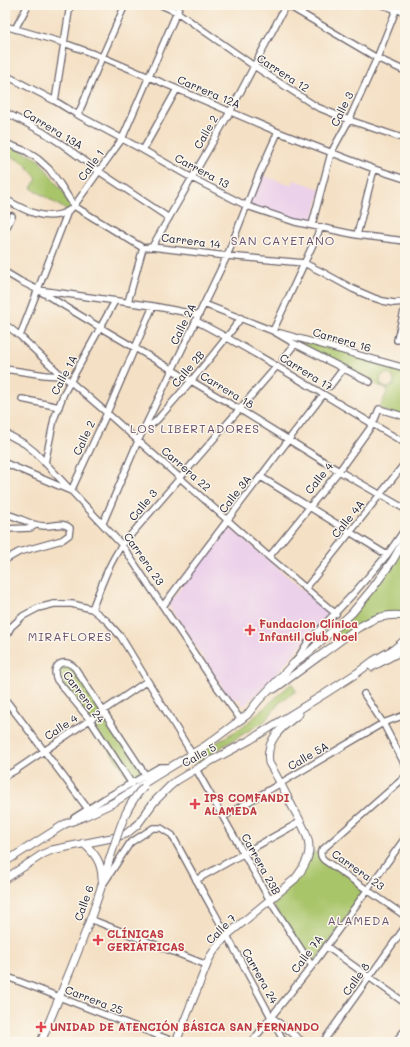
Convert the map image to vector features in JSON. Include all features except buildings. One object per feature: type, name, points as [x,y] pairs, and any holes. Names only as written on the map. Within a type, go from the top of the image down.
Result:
[{"type":"main road","name":"Calle 5","points":[[154,776],[205,746],[247,715],[294,663],[308,653],[352,613],[391,563],[405,539]]},
{"type":"main road","points":[[391,563],[405,545]]},
{"type":"main road","points":[[263,696],[346,636],[372,620],[390,615],[405,616]]},
{"type":"main road","name":"Calle 5","points":[[5,879],[49,851],[126,834],[139,823],[154,802],[168,787],[196,769],[250,740],[326,693],[373,661],[394,649],[405,640]]},
{"type":"main road","points":[[357,673],[405,649]]},
{"type":"main road","points":[[300,822],[269,763],[269,748],[273,738],[281,728],[326,693]]},
{"type":"main road","name":"Calle 6","points":[[41,1042],[60,997],[102,887],[126,811],[136,794],[154,776]]},
{"type":"main road","name":"Calle 5","points":[[5,862],[65,824],[113,803],[143,786]]},
{"type":"main road","name":"Calle 7","points":[[175,1042],[210,957],[214,951],[226,936],[295,879],[302,870],[309,851],[308,840],[300,822]]},
{"type":"main road","points":[[83,843],[93,853],[100,864],[102,887]]},
{"type":"street","points":[[15,29],[28,5]]},
{"type":"street","points":[[55,101],[70,5]]},
{"type":"street","points":[[78,115],[125,5]]},
{"type":"street","name":"Carrera 12","points":[[161,5],[177,12],[254,66],[317,107],[349,120],[405,139]]},
{"type":"street","name":"Calle 1","points":[[20,336],[68,211],[74,206],[100,172],[122,139],[180,5]]},
{"type":"street","points":[[287,5],[377,58],[405,71]]},
{"type":"street","name":"Calle 2","points":[[152,247],[230,112],[287,5]]},
{"type":"street","points":[[382,5],[397,7],[405,12]]},
{"type":"street","name":"Calle 3","points":[[312,225],[331,153],[349,120],[377,58],[397,7]]},
{"type":"street","name":"Carrera 12A","points":[[5,26],[64,43],[102,57],[278,132],[374,169],[405,179]]},
{"type":"street","name":"Carrera 13","points":[[5,75],[55,101],[192,178],[247,206],[295,222],[357,235],[405,241]]},
{"type":"street","points":[[143,150],[177,89]]},
{"type":"street","name":"Carrera 13A","points":[[5,112],[63,144],[100,172],[169,218]]},
{"type":"street","name":"Calle 2A","points":[[103,524],[138,441],[227,256],[259,174],[278,132]]},
{"type":"street","points":[[5,143],[26,151],[49,169],[74,206],[143,248],[128,302]]},
{"type":"street","points":[[357,235],[374,169]]},
{"type":"street","points":[[5,199],[17,206],[38,214],[53,216],[63,214],[68,211]]},
{"type":"street","points":[[5,231],[12,216]]},
{"type":"street","points":[[273,331],[321,227]]},
{"type":"street","name":"Carrera 14","points":[[143,248],[152,247],[304,263],[320,270],[353,289],[374,298],[394,303],[405,302]]},
{"type":"street","name":"Carrera 17","points":[[5,272],[38,290],[153,306],[198,318],[323,395],[405,443]]},
{"type":"street","name":"Carrera 18","points":[[38,290],[405,509]]},
{"type":"street","name":"Calle 1A","points":[[45,463],[54,419],[64,393],[115,301]]},
{"type":"street","name":"Carrera 16","points":[[204,304],[273,331],[405,368]]},
{"type":"street","name":"Calle 2","points":[[71,491],[107,413],[153,306]]},
{"type":"street","points":[[398,340],[405,306]]},
{"type":"street","name":"Calle 2B","points":[[145,427],[151,425],[157,420],[228,337],[241,318]]},
{"type":"street","name":"Carrera 22","points":[[5,324],[20,336],[62,376],[107,413],[269,557],[336,614]]},
{"type":"street","name":"Carrera 16","points":[[273,331],[295,344],[370,382]]},
{"type":"street","points":[[283,359],[295,344]]},
{"type":"street","name":"Calle 3","points":[[92,609],[107,571],[122,545],[276,366]]},
{"type":"street","points":[[5,369],[62,376]]},
{"type":"street","points":[[330,386],[344,369]]},
{"type":"street","name":"Calle 3A","points":[[163,606],[288,439],[323,395]]},
{"type":"street","points":[[22,399],[59,407]]},
{"type":"street","name":"Calle 4","points":[[269,557],[373,424],[380,409],[403,416]]},
{"type":"street","name":"Carrera 23","points":[[5,433],[25,444],[35,452],[122,545],[241,720]]},
{"type":"street","points":[[5,463],[71,491]]},
{"type":"street","name":"Calle 4A","points":[[306,588],[405,463]]},
{"type":"street","points":[[261,477],[387,554]]},
{"type":"street","points":[[5,514],[36,525],[53,526],[61,524],[70,528],[69,535],[62,540],[19,552],[5,560]]},
{"type":"street","points":[[5,529],[30,528],[36,525]]},
{"type":"street","name":"Calle 5","points":[[294,663],[308,642],[336,614],[387,554],[405,529]]},
{"type":"street","points":[[5,638],[12,627],[23,616],[38,608],[54,604],[72,604],[92,609],[107,621],[121,637],[192,754]]},
{"type":"street","name":"Carrera 24","points":[[132,784],[90,720],[55,676],[56,668],[59,664],[63,662],[72,664],[146,776]]},
{"type":"street","name":"Calle 4","points":[[5,776],[147,681]]},
{"type":"street","points":[[364,694],[383,723],[405,765]]},
{"type":"street","points":[[5,699],[88,809]]},
{"type":"street","name":"Calle 5A","points":[[223,817],[383,723],[405,715]]},
{"type":"street","name":"Calle 5","points":[[65,824],[160,767],[170,767]]},
{"type":"street","name":"Carrera 23B","points":[[196,769],[270,900],[312,966]]},
{"type":"street","name":"Carrera 23","points":[[405,777],[321,851],[320,854],[324,860],[405,916]]},
{"type":"street","points":[[196,880],[300,822]]},
{"type":"street","name":"Carrera 24","points":[[102,887],[130,843],[153,828],[161,828],[172,835],[284,1042]]},
{"type":"street","name":"Calle 7A","points":[[252,1042],[312,966],[405,838]]},
{"type":"street","points":[[90,919],[207,965]]},
{"type":"street","name":"Calle 8","points":[[323,1042],[405,927]]},
{"type":"street","points":[[326,946],[405,1003]]},
{"type":"street","name":"Carrera 25","points":[[5,976],[175,1042]]},
{"type":"street","points":[[271,1017],[303,1042]]},
{"type":"street","points":[[396,1042],[405,1030]]},
{"type":"shaded area","points":[[259,174],[292,186],[294,180],[321,189],[312,225],[247,206]]},
{"type":"shaded area","name":"Fundacion Clínica Infantil Club Noel","points":[[228,525],[330,613],[299,647],[279,672],[244,706],[238,698],[232,702],[168,604]]},
{"type":"green space","points":[[5,143],[38,159],[74,206],[68,211],[31,188],[37,179],[25,164],[5,152]]},
{"type":"green space","points":[[295,337],[405,368],[405,417],[379,409],[388,390],[295,344]],"holes":[[[386,373],[391,375],[394,380],[393,385],[388,388],[383,387],[380,382],[381,376]]]},
{"type":"green space","points":[[405,545],[405,616],[390,615],[346,636],[334,640],[337,627]]},
{"type":"green space","points":[[59,664],[72,664],[146,776],[132,784],[90,720],[57,680],[56,668]]},
{"type":"green space","points":[[292,683],[296,691],[279,703],[265,721],[195,763],[193,757],[244,726]]},
{"type":"green space","points":[[309,851],[320,854],[366,890],[312,966],[270,900],[295,879]]},
{"type":"place","name":"Fundacion Clínica Infantil Club Noel","points":[[250,630]]},
{"type":"place","name":"IPS COMFANDI ALAMEDA","points":[[195,804]]},
{"type":"place","name":"CLÍNICAS GERIÁTRICAS","points":[[98,940]]},
{"type":"place","name":"UNIDAD DE ATENCIÓN BÁSICA SAN FERNANDO","points":[[41,1027]]},
{"type":"district","name":"SAN CAYETANO","points":[[283,241]]},
{"type":"district","name":"LOS LIBERTADORES","points":[[195,429]]},
{"type":"district","name":"MIRAFLORES","points":[[70,637]]},
{"type":"district","name":"ALAMEDA","points":[[359,921]]}]
